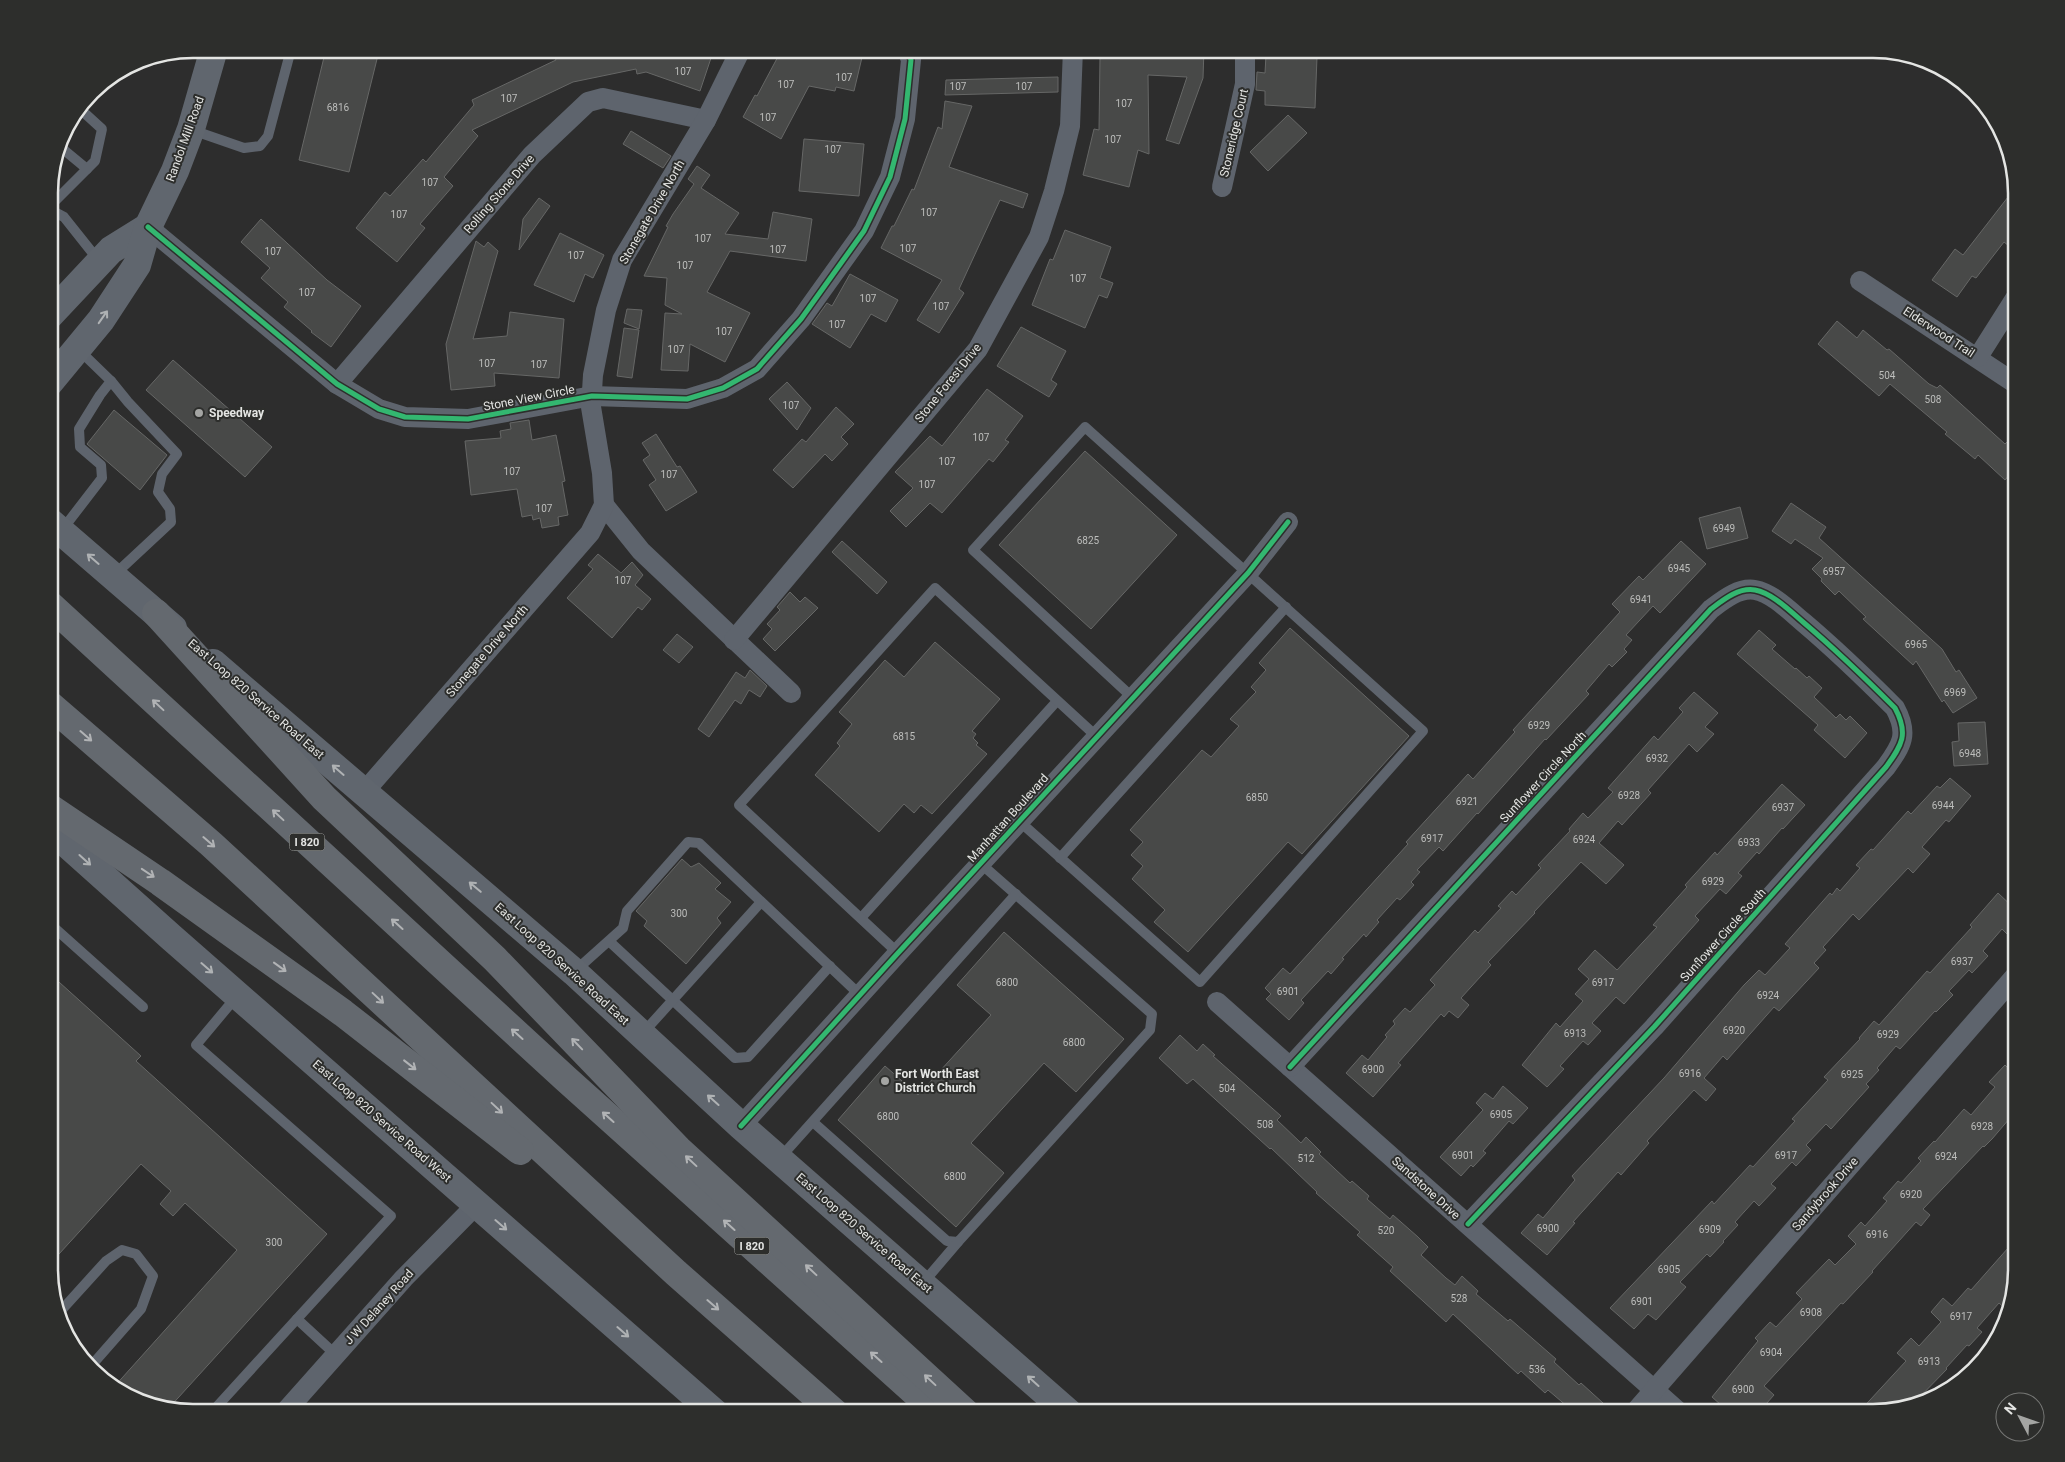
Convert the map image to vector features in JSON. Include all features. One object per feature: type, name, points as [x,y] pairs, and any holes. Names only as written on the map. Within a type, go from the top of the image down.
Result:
[{"type":"highway","name":"I 820","points":[[58,612],[566,1079],[928,1404]]},
{"type":"highway","points":[[156,614],[324,798],[495,959],[678,1149],[956,1404]]},
{"type":"highway","points":[[58,712],[211,844],[676,1273],[825,1404]]},
{"type":"highway","points":[[58,813],[160,882],[343,1013],[676,1273]]},
{"type":"main road","name":"Randol Mill Road","points":[[58,372],[101,320],[137,265],[148,227],[175,171],[191,129],[211,58]]},
{"type":"main road","points":[[58,306],[111,250],[148,227]]},
{"type":"main road","name":"East Loop 820 Service Road East","points":[[58,529],[574,972],[741,1126],[1059,1404]]},
{"type":"main road","name":"East Loop 820 Service Road West","points":[[58,836],[705,1404]]},
{"type":"street","name":"Stonegate Drive North","points":[[364,792],[590,533],[604,506],[602,473],[591,407],[593,375],[606,310],[622,260],[706,120],[737,58]]},
{"type":"street","name":"Stone View Circle","points":[[148,227],[337,384],[379,409],[405,418],[468,419],[592,396],[686,399],[723,388],[757,368],[801,319],[864,231],[890,177],[905,119],[910,58]]},
{"type":"street","name":"Stone Forest Drive","points":[[734,640],[978,349],[1039,237],[1054,191],[1070,126],[1072,58]]},
{"type":"street","name":"Stoneridge Court","points":[[1222,187],[1245,84],[1245,58]]},
{"type":"street","name":"Rolling Stone Drive","points":[[337,384],[532,155],[588,102],[603,98],[706,120]]},
{"type":"street","name":"Elderwood Trail","points":[[1860,281],[2008,378]]},
{"type":"street","points":[[1978,357],[2008,310]]},
{"type":"street","points":[[604,506],[641,551],[791,693]]},
{"type":"street","name":"Manhattan Boulevard","points":[[741,1126],[1248,572],[1288,522]]},
{"type":"street","name":"Sunflower Circle North","points":[[1290,1066],[1711,609],[1727,597],[1741,591],[1756,590],[1781,603],[1833,647]]},
{"type":"street","name":"Sunflower Circle South","points":[[1468,1224],[1654,1027],[1886,767],[1901,746],[1902,721],[1895,708],[1833,647]]},
{"type":"street","name":"Sandybrook Drive","points":[[1642,1404],[2008,983]]},
{"type":"street","name":"Sandstone Drive","points":[[1217,1002],[1670,1404]]},
{"type":"street","name":"J W Delaney Road","points":[[292,1404],[404,1278],[477,1204]]},
{"type":"lane","points":[[191,129],[244,148],[260,146],[268,136],[289,58]]},
{"type":"lane","points":[[58,199],[94,161],[102,128],[84,112]]},
{"type":"lane","points":[[64,150],[87,169]]},
{"type":"lane","points":[[58,213],[64,217],[100,262]]},
{"type":"lane","points":[[77,349],[111,381],[177,454],[162,474],[158,492],[170,509],[171,522],[113,576]]},
{"type":"lane","points":[[58,523],[102,478],[101,465],[80,447],[78,429],[111,381]]},
{"type":"lane","points":[[1019,821],[1200,982],[1424,731],[1085,427],[973,550],[1132,697]]},
{"type":"lane","points":[[898,953],[739,805],[928,595],[935,588],[1096,736]]},
{"type":"lane","points":[[1060,858],[1286,607]]},
{"type":"lane","points":[[860,918],[1057,701]]},
{"type":"lane","points":[[574,972],[610,942],[623,928],[627,911],[688,842],[699,843],[860,994]]},
{"type":"lane","points":[[922,1284],[1150,1030],[1152,1014],[980,863]]},
{"type":"lane","points":[[779,1159],[1016,894]]},
{"type":"lane","points":[[641,1034],[761,902]]},
{"type":"lane","points":[[58,931],[143,1006]]},
{"type":"lane","points":[[610,942],[735,1058],[748,1057],[830,966]]},
{"type":"lane","points":[[219,1404],[391,1216],[196,1045],[238,996]]},
{"type":"lane","points":[[813,1122],[948,1241],[958,1242]]},
{"type":"lane","points":[[63,1308],[106,1261],[122,1250],[136,1254],[153,1276],[141,1309],[94,1362]]},
{"type":"lane","points":[[297,1319],[336,1355]]},
{"type":"building","points":[[324,58],[377,58],[349,172],[299,160]]},
{"type":"building","points":[[555,58],[711,58],[700,91],[646,72],[637,74],[636,69],[573,82],[472,130],[478,136],[444,177],[453,186],[420,224],[425,228],[397,262],[356,228],[385,192],[390,196],[423,159],[426,162],[474,105],[472,100],[556,60]]},
{"type":"building","points":[[777,58],[862,58],[854,91],[836,87],[835,91],[809,86],[781,139],[743,117],[755,95],[757,96]]},
{"type":"building","points":[[1100,58],[1204,58],[1203,78],[1179,144],[1166,140],[1187,77],[1148,75],[1149,154],[1138,150],[1129,187],[1083,175],[1094,129],[1099,130]]},
{"type":"building","points":[[1266,58],[1317,58],[1315,108],[1265,105],[1265,91],[1256,90],[1257,72],[1265,73]]},
{"type":"building","points":[[1058,77],[1058,92],[945,95],[946,80]]},
{"type":"building","points":[[945,101],[972,106],[949,167],[1028,194],[1023,208],[1000,200],[959,289],[964,293],[939,333],[917,320],[942,280],[881,248],[912,189],[914,190],[938,127],[942,129]]},
{"type":"building","points":[[1288,115],[1307,133],[1268,171],[1250,152]]},
{"type":"building","points":[[631,131],[671,156],[663,168],[623,144]]},
{"type":"building","points":[[804,139],[864,144],[859,196],[799,191]]},
{"type":"building","points":[[697,166],[710,175],[701,188],[739,213],[725,234],[768,239],[773,212],[812,219],[806,261],[730,251],[707,292],[750,313],[725,362],[690,344],[688,371],[661,370],[665,313],[682,314],[665,305],[667,278],[644,276],[668,227],[666,226],[694,184],[688,179]]},
{"type":"building","points":[[2008,197],[2008,245],[2004,242],[1976,278],[1972,276],[1957,297],[1932,280],[1955,249],[1963,255]]},
{"type":"building","points":[[539,198],[550,206],[519,250],[523,219]]},
{"type":"building","points":[[261,219],[327,280],[361,306],[331,347],[311,332],[284,307],[288,302],[261,278],[270,268],[241,242]]},
{"type":"building","points":[[1065,230],[1111,247],[1100,278],[1113,283],[1107,298],[1099,295],[1085,328],[1032,305],[1050,259],[1053,260]]},
{"type":"building","points":[[560,233],[604,255],[593,278],[585,274],[574,302],[534,285]]},
{"type":"building","points":[[476,241],[484,247],[488,242],[498,251],[473,339],[507,336],[510,312],[564,319],[559,378],[494,373],[495,386],[451,390],[446,344]]},
{"type":"building","points":[[850,274],[898,300],[886,322],[871,314],[850,348],[812,324],[827,303],[832,306]]},
{"type":"building","points":[[627,309],[642,310],[639,329],[624,323]]},
{"type":"building","points":[[1837,321],[1857,338],[1863,330],[1887,350],[1889,349],[1929,384],[1937,388],[1940,385],[2005,444],[2008,441],[2008,476],[2005,480],[1978,455],[1975,459],[1945,434],[1947,432],[1890,384],[1879,396],[1818,344]]},
{"type":"building","points":[[1021,327],[1066,351],[1051,380],[1057,384],[1049,397],[997,366]]},
{"type":"building","points":[[624,328],[639,330],[632,378],[617,376]]},
{"type":"building","points":[[173,360],[272,447],[245,477],[146,390]]},
{"type":"building","points":[[787,382],[811,408],[797,430],[769,399]]},
{"type":"building","points":[[987,389],[1023,416],[1005,440],[1009,442],[993,462],[989,459],[942,513],[930,503],[906,527],[890,511],[913,488],[895,472],[930,436],[942,446]]},
{"type":"building","points":[[836,407],[854,424],[841,437],[848,444],[832,461],[825,454],[793,488],[773,470],[802,439],[806,442]]},
{"type":"building","points":[[114,410],[167,455],[140,490],[87,444]]},
{"type":"building","points":[[529,420],[532,440],[556,435],[565,481],[562,482],[568,515],[558,517],[559,525],[542,528],[540,518],[533,520],[532,515],[522,517],[517,489],[471,495],[465,441],[501,438],[500,431],[511,429],[510,423]]},
{"type":"building","points":[[656,434],[677,467],[680,466],[697,492],[666,511],[649,485],[656,480],[643,460],[650,455],[642,443]]},
{"type":"building","points":[[1085,451],[1177,535],[1091,629],[999,545]]},
{"type":"building","points":[[1791,503],[1826,527],[1819,538],[1942,649],[1956,672],[1959,670],[1977,698],[1953,713],[1944,700],[1942,702],[1916,661],[1913,665],[1863,619],[1866,617],[1839,591],[1835,595],[1821,581],[1822,579],[1812,569],[1823,558],[1795,539],[1791,544],[1772,531]]},
{"type":"building","points":[[1740,507],[1748,538],[1707,549],[1699,518]]},
{"type":"building","points":[[842,541],[887,582],[877,594],[832,552]]},
{"type":"building","points":[[1681,541],[1706,564],[1660,613],[1653,606],[1626,635],[1632,640],[1624,649],[1627,652],[1612,667],[1609,664],[1586,691],[1589,694],[1545,739],[1443,851],[1439,847],[1417,870],[1420,872],[1411,882],[1414,885],[1400,900],[1397,898],[1377,920],[1379,922],[1366,937],[1364,934],[1342,958],[1344,959],[1331,974],[1328,971],[1301,1000],[1304,1003],[1289,1020],[1266,999],[1271,994],[1265,988],[1283,968],[1290,974],[1408,844],[1406,842],[1468,774],[1473,779],[1515,732],[1513,730],[1620,612],[1612,604],[1639,576],[1643,580]]},
{"type":"building","points":[[598,554],[621,573],[632,562],[643,575],[635,585],[651,599],[642,610],[638,607],[612,638],[567,598],[593,569],[588,565]]},
{"type":"building","points":[[790,592],[800,602],[805,597],[818,608],[775,651],[763,639],[772,629],[767,624],[780,610],[777,607]]},
{"type":"building","points":[[1290,628],[1409,736],[1302,854],[1288,842],[1188,952],[1154,922],[1165,910],[1132,879],[1143,866],[1131,855],[1143,842],[1130,830],[1202,750],[1211,757],[1239,726],[1230,719],[1256,692],[1251,687],[1266,670],[1259,663]]},
{"type":"building","points":[[1759,630],[1776,645],[1772,649],[1795,669],[1807,678],[1809,676],[1822,688],[1814,697],[1836,718],[1840,714],[1846,720],[1850,716],[1867,733],[1845,758],[1814,730],[1818,725],[1737,654]]},
{"type":"building","points":[[677,634],[693,647],[679,663],[663,650]]},
{"type":"building","points":[[935,642],[1000,699],[972,731],[976,734],[973,738],[978,743],[976,745],[987,754],[932,814],[921,805],[914,813],[904,804],[879,832],[815,775],[840,746],[837,743],[852,724],[839,712],[885,660],[904,677]]},
{"type":"building","points":[[750,670],[767,686],[760,697],[749,690],[741,704],[735,700],[709,737],[698,729],[736,672],[745,678]]},
{"type":"building","points":[[1694,692],[1718,713],[1705,727],[1714,734],[1697,752],[1689,744],[1648,790],[1651,793],[1622,825],[1618,821],[1599,843],[1624,865],[1606,884],[1581,862],[1488,962],[1491,965],[1461,998],[1469,1005],[1458,1018],[1449,1011],[1444,1017],[1441,1014],[1398,1063],[1401,1065],[1373,1097],[1346,1073],[1362,1055],[1368,1060],[1387,1037],[1385,1035],[1395,1024],[1393,1021],[1405,1008],[1410,1012],[1435,985],[1430,980],[1475,930],[1478,933],[1501,908],[1498,906],[1512,891],[1516,895],[1541,868],[1538,865],[1570,831],[1569,829],[1583,813],[1588,818],[1613,792],[1608,788],[1654,736],[1658,740],[1683,712],[1679,708]]},
{"type":"building","points":[[1985,722],[1988,764],[1954,766],[1952,742],[1959,741],[1958,723]]},
{"type":"building","points":[[1950,778],[1971,796],[1949,822],[1946,820],[1922,847],[1930,854],[1913,873],[1908,868],[1859,920],[1853,914],[1823,947],[1826,950],[1814,963],[1819,968],[1779,1011],[1774,1007],[1727,1060],[1723,1056],[1704,1078],[1716,1089],[1706,1101],[1694,1090],[1647,1141],[1649,1143],[1621,1175],[1618,1172],[1573,1222],[1575,1223],[1547,1255],[1521,1233],[1538,1214],[1543,1218],[1575,1180],[1572,1176],[1664,1078],[1744,985],[1759,970],[1765,975],[1790,948],[1785,944],[1830,893],[1832,895],[1837,888],[1840,891],[1860,868],[1856,865],[1871,849],[1873,850],[1908,811],[1911,814],[1937,786],[1940,788]]},
{"type":"building","points":[[1782,784],[1805,805],[1759,854],[1757,852],[1738,873],[1742,876],[1726,894],[1720,889],[1695,916],[1699,920],[1624,1004],[1616,997],[1592,1023],[1601,1031],[1588,1045],[1583,1041],[1560,1066],[1564,1069],[1547,1087],[1522,1065],[1556,1023],[1560,1027],[1583,1001],[1575,994],[1589,979],[1578,969],[1595,950],[1617,970],[1657,927],[1653,925],[1687,887],[1685,885],[1715,852],[1717,855]]},
{"type":"building","points":[[682,859],[691,867],[699,863],[721,883],[715,889],[731,902],[717,918],[721,923],[686,964],[644,926],[647,921],[636,911]]},
{"type":"building","points":[[1998,893],[2008,902],[2008,935],[2002,929],[1983,951],[1988,956],[1972,973],[1969,970],[1949,991],[1953,995],[1935,1011],[1900,1049],[1896,1046],[1877,1068],[1879,1070],[1866,1084],[1869,1087],[1831,1129],[1826,1124],[1806,1145],[1811,1150],[1796,1166],[1792,1162],[1771,1184],[1776,1188],[1759,1206],[1754,1201],[1735,1222],[1738,1225],[1724,1242],[1710,1257],[1707,1254],[1680,1282],[1686,1287],[1656,1320],[1648,1314],[1634,1329],[1610,1308],[1712,1201],[1714,1204],[1750,1165],[1753,1167],[1795,1121],[1792,1119],[1828,1080],[1824,1077],[1860,1039],[1874,1021],[1879,1025],[1927,971],[1930,973],[1972,927],[1970,925]]},
{"type":"building","points":[[1004,932],[1124,1039],[1076,1092],[1044,1063],[971,1143],[1004,1173],[956,1227],[838,1120],[885,1066],[918,1095],[991,1015],[957,985]]},
{"type":"building","points":[[58,981],[141,1056],[136,1061],[327,1234],[174,1403],[141,1394],[118,1382],[237,1250],[185,1203],[173,1216],[160,1204],[171,1191],[141,1164],[58,1255]]},
{"type":"building","points":[[1180,1035],[1197,1051],[1203,1044],[1215,1055],[1213,1056],[1281,1116],[1277,1120],[1301,1143],[1306,1137],[1321,1152],[1319,1154],[1350,1183],[1352,1181],[1369,1196],[1367,1199],[1390,1219],[1393,1215],[1418,1237],[1428,1247],[1421,1255],[1446,1278],[1455,1285],[1462,1276],[1478,1291],[1476,1294],[1508,1321],[1510,1319],[1556,1359],[1554,1362],[1579,1385],[1581,1383],[1604,1404],[1564,1404],[1548,1390],[1545,1393],[1521,1371],[1518,1374],[1453,1314],[1446,1322],[1390,1271],[1393,1267],[1357,1235],[1360,1232],[1316,1193],[1271,1148],[1193,1079],[1187,1084],[1159,1058]]},
{"type":"building","points":[[2005,1065],[2008,1068],[2008,1120],[1923,1209],[1930,1215],[1921,1226],[1916,1222],[1873,1272],[1843,1304],[1841,1303],[1764,1386],[1774,1395],[1766,1404],[1720,1404],[1712,1397],[1758,1341],[1755,1338],[1770,1322],[1776,1327],[1802,1299],[1796,1293],[1829,1259],[1835,1265],[1856,1244],[1848,1236],[1861,1222],[1865,1226],[1887,1201],[1883,1198],[1898,1181],[1901,1183],[1921,1161],[1918,1158],[1964,1109],[1971,1115],[1995,1087],[1989,1082]]},
{"type":"building","points":[[1503,1086],[1528,1108],[1513,1124],[1509,1121],[1483,1151],[1486,1153],[1473,1167],[1471,1165],[1461,1176],[1440,1157],[1483,1110],[1476,1103],[1485,1093],[1493,1099]]},
{"type":"building","points":[[2008,1248],[2008,1270],[2002,1306],[1999,1303],[1977,1328],[1982,1332],[1969,1346],[1967,1345],[1922,1395],[1899,1402],[1866,1404],[1906,1361],[1897,1353],[1911,1338],[1919,1346],[1941,1322],[1931,1312],[1943,1298],[1952,1306],[1968,1288],[1971,1290]]},
{"type":"cycle path","points":[[148,227],[337,384],[379,409],[405,417],[468,419],[592,396],[687,399],[723,388],[757,369],[801,319],[864,231],[890,177],[905,119],[910,58]]},
{"type":"cycle path","points":[[741,1126],[1248,573],[1288,522]]},
{"type":"cycle path","points":[[1290,1067],[1711,609],[1737,592],[1755,590],[1768,595],[1787,608],[1815,632],[1895,708],[1903,732],[1900,746],[1886,767],[1654,1027],[1468,1224]]},
{"type":"place","name":"Speedway","points":[[199,413]]},
{"type":"place","name":"Fort Worth East District Church","points":[[885,1081]]}]
